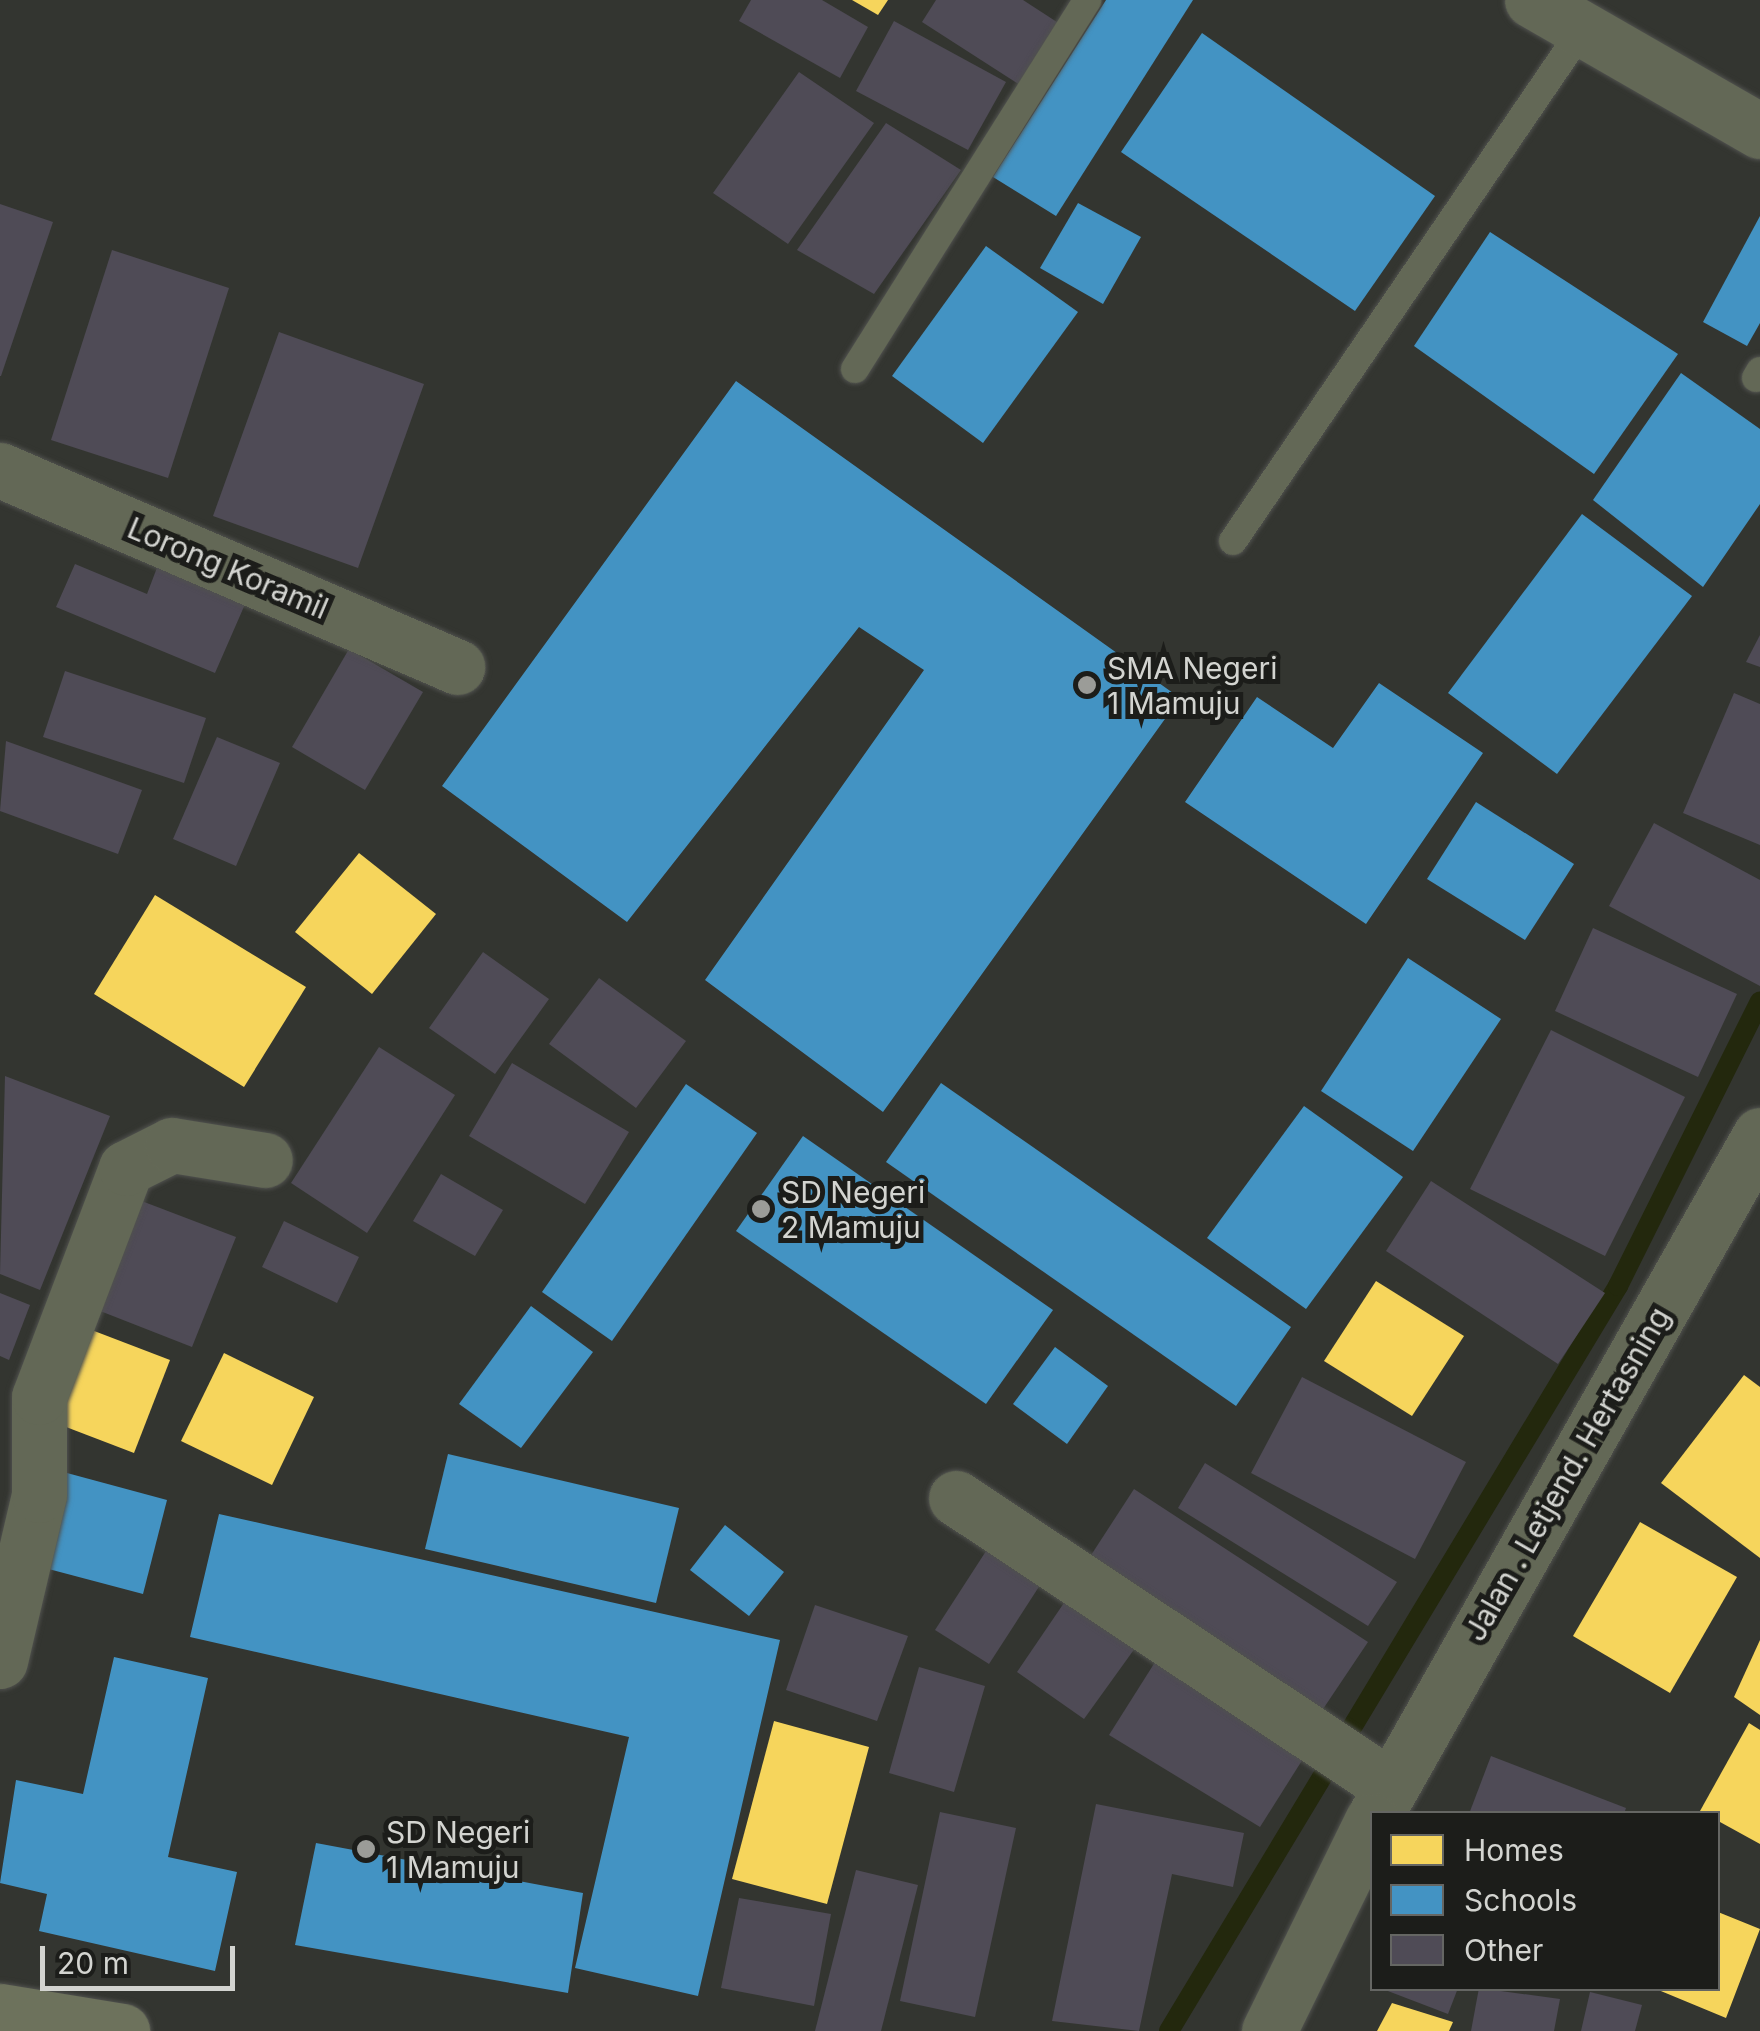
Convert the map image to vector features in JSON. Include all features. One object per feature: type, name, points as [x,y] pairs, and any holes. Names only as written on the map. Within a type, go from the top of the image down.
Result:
[{"type":"main road","points":[[0,2011],[122,2031]]},
{"type":"street","points":[[1532,0],[1760,131]]},
{"type":"street","name":"Lorong Koramil","points":[[0,470],[456,667]]},
{"type":"street","name":"Jalan . Letjend. Hertasning","points":[[1380,1807],[1760,1135]]},
{"type":"street","points":[[0,1661],[39,1495],[39,1397],[126,1168],[172,1145],[265,1160]]},
{"type":"street","points":[[956,1498],[1380,1807]]},
{"type":"street","name":"Jalan . Letjend. Hertasning","points":[[1269,2031],[1370,1827]]},
{"type":"lane","points":[[856,369],[1087,0]]},
{"type":"lane","points":[[1233,541],[1582,30]]},
{"type":"building: Homes","points":[[852,0],[888,0],[878,15]]},
{"type":"building: Homes","points":[[359,853],[436,914],[372,994],[295,932]]},
{"type":"building: Homes","points":[[155,895],[306,987],[244,1087],[94,994]]},
{"type":"building: Homes","points":[[1376,1281],[1464,1336],[1412,1416],[1324,1361]]},
{"type":"building: Homes","points":[[89,1329],[170,1360],[134,1453],[53,1422]]},
{"type":"building: Homes","points":[[224,1353],[314,1397],[272,1485],[181,1441]]},
{"type":"building: Homes","points":[[1744,1375],[1760,1387],[1760,1558],[1661,1483]]},
{"type":"building: Homes","points":[[1640,1522],[1737,1577],[1670,1693],[1573,1636]]},
{"type":"building: Homes","points":[[1760,1640],[1760,1715],[1734,1697]]},
{"type":"building: Homes","points":[[774,1721],[869,1747],[827,1904],[732,1879]]},
{"type":"building: Homes","points":[[1749,1723],[1760,1730],[1760,1844],[1720,1822],[1720,1811],[1700,1811]]},
{"type":"building: Homes","points":[[1720,1913],[1760,1929],[1726,2018],[1661,1991],[1720,1991]]},
{"type":"building: Homes","points":[[1392,2003],[1453,2022],[1449,2031],[1377,2031]]},
{"type":"building: Schools","points":[[1106,0],[1193,0],[1056,216],[993,177]]},
{"type":"building: Schools","points":[[1202,33],[1435,196],[1355,311],[1121,152]]},
{"type":"building: Schools","points":[[1078,203],[1141,237],[1103,304],[1040,268]]},
{"type":"building: Schools","points":[[1760,216],[1760,323],[1747,346],[1703,322]]},
{"type":"building: Schools","points":[[1490,232],[1678,354],[1594,474],[1414,346]]},
{"type":"building: Schools","points":[[986,246],[1078,312],[983,443],[892,376]]},
{"type":"building: Schools","points":[[1681,373],[1760,429],[1760,504],[1703,587],[1593,500]]},
{"type":"building: Schools","points":[[736,381],[1180,698],[883,1112],[705,980],[924,670],[859,627],[627,922],[442,786]]},
{"type":"building: Schools","points":[[1582,514],[1692,596],[1557,774],[1448,693]]},
{"type":"building: Schools","points":[[1379,683],[1483,753],[1366,924],[1185,802],[1257,697],[1333,748]]},
{"type":"building: Schools","points":[[1476,802],[1574,864],[1525,940],[1427,879]]},
{"type":"building: Schools","points":[[1408,958],[1501,1019],[1413,1151],[1321,1091]]},
{"type":"building: Schools","points":[[941,1083],[1291,1327],[1236,1406],[886,1162]]},
{"type":"building: Schools","points":[[686,1084],[757,1133],[612,1341],[542,1292]]},
{"type":"building: Schools","points":[[1304,1106],[1403,1177],[1306,1309],[1207,1238]]},
{"type":"building: Schools","points":[[803,1136],[1053,1310],[986,1404],[736,1231]]},
{"type":"building: Schools","points":[[531,1306],[593,1352],[521,1448],[459,1404]]},
{"type":"building: Schools","points":[[1055,1347],[1108,1386],[1067,1444],[1013,1404]]},
{"type":"building: Schools","points":[[448,1454],[679,1508],[656,1603],[425,1549]]},
{"type":"building: Schools","points":[[67,1473],[167,1500],[143,1594],[41,1567]]},
{"type":"building: Schools","points":[[219,1514],[780,1640],[698,1996],[575,1968],[629,1737],[190,1637]]},
{"type":"building: Schools","points":[[725,1525],[784,1572],[749,1616],[690,1570]]},
{"type":"building: Schools","points":[[114,1657],[208,1678],[168,1857],[237,1872],[215,1971],[39,1931],[47,1894],[0,1883],[16,1780],[83,1794]]},
{"type":"building: Schools","points":[[316,1843],[583,1893],[568,1993],[295,1945]]},
{"type":"building: Other","points":[[751,0],[822,0],[868,27],[840,78],[739,21]]},
{"type":"building: Other","points":[[936,0],[1023,0],[1060,24],[1020,85],[922,22]]},
{"type":"building: Other","points":[[894,21],[1006,82],[968,150],[856,91]]},
{"type":"building: Other","points":[[799,72],[874,123],[788,244],[713,193]]},
{"type":"building: Other","points":[[886,123],[961,170],[874,294],[797,250]]},
{"type":"building: Other","points":[[0,204],[53,222],[1,376],[0,376]]},
{"type":"building: Other","points":[[112,250],[229,288],[168,478],[51,440]]},
{"type":"building: Other","points":[[279,332],[424,384],[358,568],[213,516]]},
{"type":"building: Other","points":[[75,564],[147,594],[158,565],[246,602],[215,673],[56,607]]},
{"type":"building: Other","points":[[1760,635],[1760,667],[1746,662]]},
{"type":"building: Other","points":[[349,649],[423,692],[365,790],[292,747]]},
{"type":"building: Other","points":[[65,671],[206,718],[184,783],[43,737]]},
{"type":"building: Other","points":[[1734,693],[1760,704],[1760,845],[1683,813]]},
{"type":"building: Other","points":[[217,737],[280,763],[236,866],[173,839]]},
{"type":"building: Other","points":[[6,741],[142,790],[118,854],[0,811]]},
{"type":"building: Other","points":[[1654,823],[1760,880],[1760,986],[1609,906]]},
{"type":"building: Other","points":[[1593,928],[1737,994],[1698,1077],[1555,1011]]},
{"type":"building: Other","points":[[483,952],[549,999],[495,1074],[429,1028]]},
{"type":"building: Other","points":[[599,978],[686,1041],[636,1108],[549,1044]]},
{"type":"building: Other","points":[[1551,1030],[1685,1097],[1605,1256],[1470,1189]]},
{"type":"building: Other","points":[[379,1047],[455,1095],[367,1233],[291,1183]]},
{"type":"building: Other","points":[[512,1063],[629,1132],[585,1204],[469,1136]]},
{"type":"building: Other","points":[[5,1076],[110,1116],[40,1290],[0,1274]]},
{"type":"building: Other","points":[[441,1174],[503,1210],[475,1256],[413,1221]]},
{"type":"building: Other","points":[[1431,1181],[1605,1293],[1558,1364],[1386,1251]]},
{"type":"building: Other","points":[[139,1200],[236,1237],[192,1347],[95,1309]]},
{"type":"building: Other","points":[[284,1221],[359,1257],[337,1303],[262,1267]]},
{"type":"building: Other","points":[[0,1293],[30,1305],[9,1360],[0,1356]]},
{"type":"building: Other","points":[[1302,1377],[1466,1462],[1415,1559],[1251,1473]]},
{"type":"building: Other","points":[[1205,1463],[1397,1582],[1368,1626],[1178,1508]]},
{"type":"building: Other","points":[[1134,1489],[1368,1642],[1317,1718],[1084,1566]]},
{"type":"building: Other","points":[[988,1548],[1042,1582],[989,1664],[935,1630]]},
{"type":"building: Other","points":[[1068,1597],[1138,1644],[1084,1719],[1017,1672]]},
{"type":"building: Other","points":[[815,1605],[908,1636],[877,1721],[786,1690]]},
{"type":"building: Other","points":[[1157,1659],[1308,1751],[1260,1827],[1109,1735]]},
{"type":"building: Other","points":[[919,1667],[985,1686],[954,1792],[889,1773]]},
{"type":"building: Other","points":[[1491,1756],[1626,1808],[1625,1811],[1470,1811]]},
{"type":"building: Other","points":[[1096,1804],[1244,1833],[1233,1887],[1172,1874],[1139,2031],[1052,2021]]},
{"type":"building: Other","points":[[940,1812],[1016,1828],[975,2017],[900,2001]]},
{"type":"building: Other","points":[[856,1870],[918,1885],[881,2031],[815,2031]]},
{"type":"building: Other","points":[[739,1898],[831,1914],[814,2006],[721,1988]]},
{"type":"building: Other","points":[[1388,1991],[1457,1991],[1448,2014]]},
{"type":"building: Other","points":[[1478,1991],[1560,1999],[1554,2031],[1471,2031]]},
{"type":"building: Other","points":[[1590,1992],[1642,2005],[1635,2031],[1581,2031]]},
{"type":"waterway","points":[[1169,2031],[1618,1286],[1760,1001]]},
{"type":"place","name":"SMA Negeri 1 Mamuju","points":[[1087,685]]},
{"type":"place","name":"SD Negeri 2 Mamuju","points":[[761,1209]]},
{"type":"place","name":"SD Negeri 1 Mamuju","points":[[366,1849]]}]
